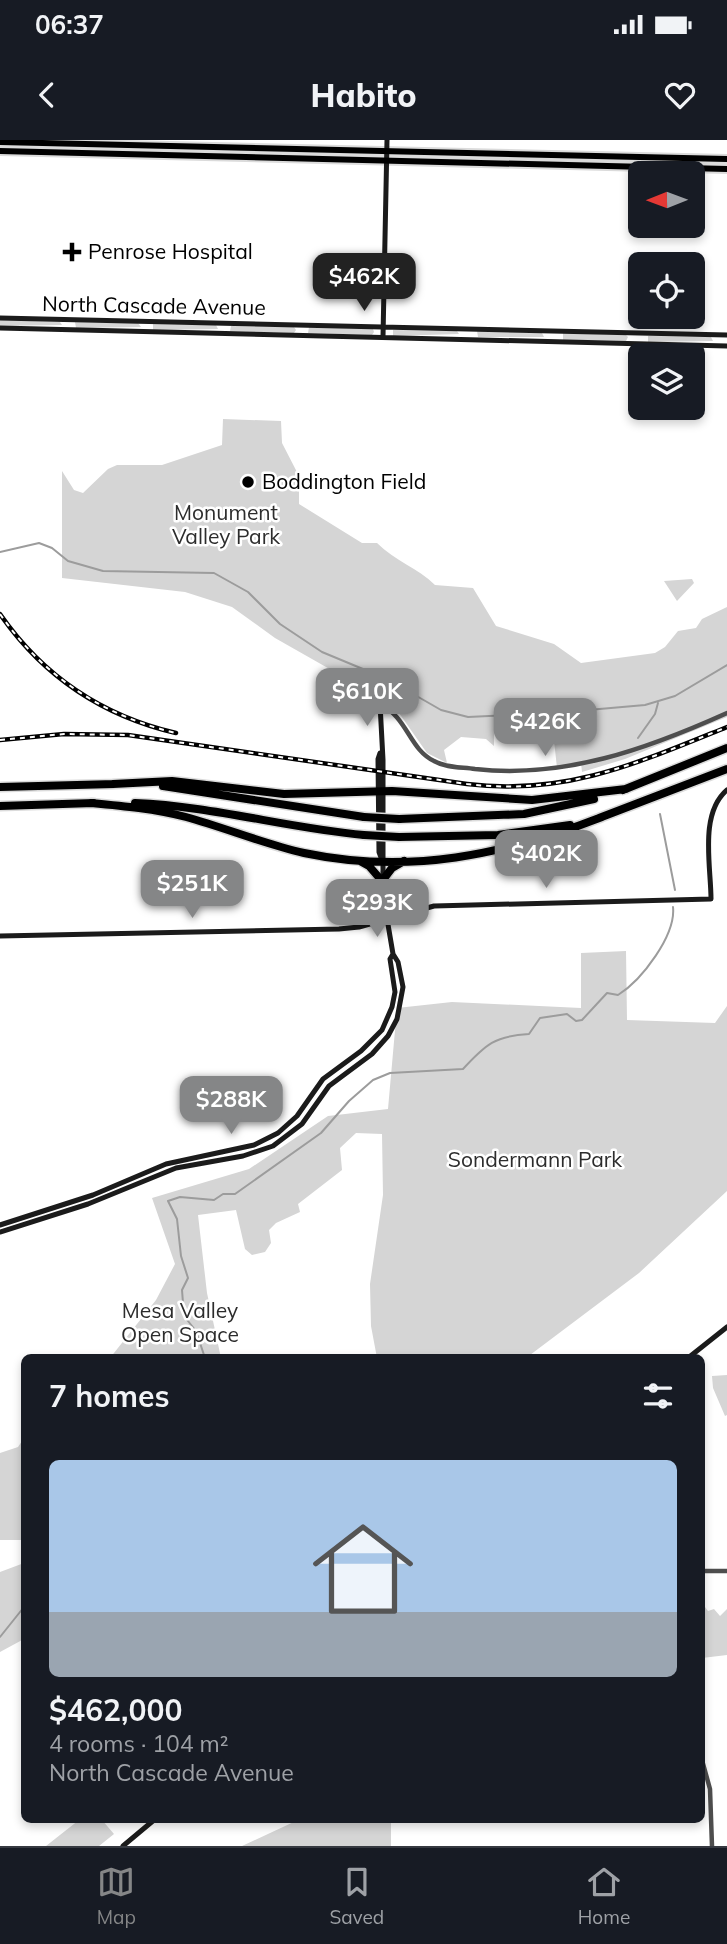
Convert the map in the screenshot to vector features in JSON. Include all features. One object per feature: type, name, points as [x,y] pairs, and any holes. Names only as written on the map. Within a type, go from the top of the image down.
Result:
[{"type":"highway","points":[[113,784],[188,788],[313,812],[364,817],[524,814],[625,789],[727,748]]},
{"type":"highway","points":[[91,803],[168,813],[291,850],[351,859],[407,860],[496,852],[602,817],[726,769]]},
{"type":"highway","points":[[0,787],[183,782],[294,794],[381,791],[533,800],[625,789]]},
{"type":"highway","points":[[0,806],[91,803],[182,806],[324,832],[399,837],[517,833],[602,817]]},
{"type":"highway","points":[[351,859],[369,866],[382,881],[392,868],[407,860]]},
{"type":"main road","points":[[383,337],[387,140]]},
{"type":"main road","points":[[0,142],[727,159]]},
{"type":"main road","points":[[0,151],[727,169]]},
{"type":"main road","name":"North Cascade Avenue","points":[[0,318],[727,335]]},
{"type":"main road","name":"North Cascade Avenue","points":[[0,328],[727,345]]},
{"type":"main road","points":[[0,1232],[88,1204],[176,1168],[261,1151],[288,1137],[302,1124],[328,1086],[372,1055],[393,1028],[403,987],[386,919],[382,860],[379,852],[381,791],[377,760],[381,752],[380,704]]},
{"type":"main road","points":[[0,936],[329,929],[359,927],[434,906],[711,899],[711,818],[718,799],[727,790]]},
{"type":"main road","points":[[0,1225],[93,1195],[166,1164],[254,1145],[278,1133],[296,1116],[323,1079],[361,1051],[382,1030],[393,1007],[394,978],[390,959],[393,954]]},
{"type":"main road","points":[[693,1354],[727,1327]]},
{"type":"main road","points":[[123,1846],[150,1823]]},
{"type":"street","points":[[380,704],[399,716],[419,748],[436,763],[515,772],[567,768],[664,742],[727,713]]},
{"type":"street","points":[[705,1571],[727,1571]]},
{"type":"street","points":[[705,1769],[710,1783],[712,1846]]},
{"type":"green space","points":[[76,146],[145,148],[147,150],[75,151]]},
{"type":"green space","points":[[154,148],[224,149],[225,153],[153,152]]},
{"type":"green space","points":[[232,150],[301,151],[303,154],[230,154]]},
{"type":"green space","points":[[308,152],[382,155],[359,158],[308,156]]},
{"type":"green space","points":[[411,154],[465,156],[466,159],[392,157]]},
{"type":"green space","points":[[479,155],[550,158],[551,161],[478,160]]},
{"type":"green space","points":[[564,158],[637,161],[628,161],[628,164],[562,162]]},
{"type":"green space","points":[[649,160],[722,161],[724,164],[705,164],[705,161]]},
{"type":"green space","points":[[0,320],[60,322],[62,325],[0,326]]},
{"type":"green space","points":[[75,322],[138,323],[141,327],[76,328]]},
{"type":"green space","points":[[153,324],[216,325],[218,329],[153,330]]},
{"type":"green space","points":[[231,326],[294,327],[296,330],[294,333],[230,331]]},
{"type":"green space","points":[[309,327],[373,329],[374,332],[372,335],[308,333]]},
{"type":"green space","points":[[393,330],[457,331],[459,334],[393,336]]},
{"type":"green space","points":[[477,331],[542,333],[544,337],[478,337]]},
{"type":"green space","points":[[563,333],[628,337],[626,341],[563,340]]},
{"type":"green space","points":[[648,336],[711,337],[713,341],[648,342]]},
{"type":"green space","name":"Monument Valley Park","points":[[223,419],[281,421],[282,443],[299,476],[299,504],[362,543],[377,543],[435,585],[473,588],[496,626],[554,644],[581,663],[655,653],[665,647],[678,631],[696,628],[702,619],[727,607],[727,717],[625,759],[582,772],[581,763],[557,768],[553,731],[578,730],[578,726],[494,728],[494,746],[486,739],[461,737],[444,750],[447,763],[427,753],[399,713],[400,709],[275,638],[232,607],[185,592],[62,578],[62,471],[74,490],[83,493],[108,469],[117,465],[162,465],[222,445]]},
{"type":"green space","points":[[692,579],[694,583],[677,601],[664,581]]},
{"type":"green space","name":"Sondermann Park","points":[[626,951],[627,1020],[715,1023],[727,1006],[727,1191],[639,1273],[531,1354],[376,1354],[371,1326],[370,1284],[383,1195],[382,1134],[356,1133],[340,1148],[342,1170],[298,1204],[300,1212],[276,1223],[269,1230],[271,1243],[265,1252],[252,1255],[245,1249],[236,1210],[198,1215],[207,1293],[220,1354],[113,1354],[156,1300],[175,1264],[152,1198],[249,1169],[328,1116],[388,1109],[397,1008],[452,1002],[581,1008],[581,953]]},
{"type":"green space","points":[[727,1375],[725,1416],[713,1388],[712,1376]]},
{"type":"green space","points":[[21,1442],[21,1540],[0,1540],[0,1453],[18,1447]]},
{"type":"green space","points":[[21,1564],[21,1641],[0,1652],[0,1572]]},
{"type":"green space","points":[[705,1607],[708,1611],[714,1609],[720,1616],[727,1609],[727,1655],[705,1658]]},
{"type":"green space","points":[[75,1823],[105,1823],[114,1834],[99,1846],[46,1846]]},
{"type":"green space","points":[[292,1823],[391,1823],[391,1846],[242,1846]]},
{"type":"waterway","points":[[0,552],[39,543],[52,548],[68,561],[103,571],[214,573],[248,592],[280,624],[322,652],[387,679],[441,710],[468,717],[645,705],[675,696],[727,665]]},
{"type":"waterway","points":[[638,738],[655,714],[658,703]]},
{"type":"waterway","points":[[660,814],[675,890]]},
{"type":"waterway","points":[[204,1354],[196,1331],[184,1316],[182,1290],[188,1278],[181,1256],[177,1219],[168,1201],[180,1197],[214,1200],[223,1194],[235,1194],[321,1133],[349,1101],[373,1080],[390,1073],[463,1069],[478,1053],[499,1039],[529,1034],[540,1018],[567,1014],[576,1021],[582,1020],[607,993],[618,995],[647,968],[669,930],[673,907]]},
{"type":"waterway","points":[[0,1637],[21,1611]]},
{"type":"railway","points":[[0,614],[35,656],[77,690],[124,716],[176,733]]},
{"type":"railway","points":[[0,740],[64,734],[128,735],[467,784],[503,786],[569,781],[600,774],[663,753],[727,727]]},
{"type":"place","name":"Penrose Hospital","points":[[72,252]]},
{"type":"place","name":"Boddington Field","points":[[248,482]]},
{"type":"park label","name":"Mesa Valley Open Space","points":[[180,1323]]}]
